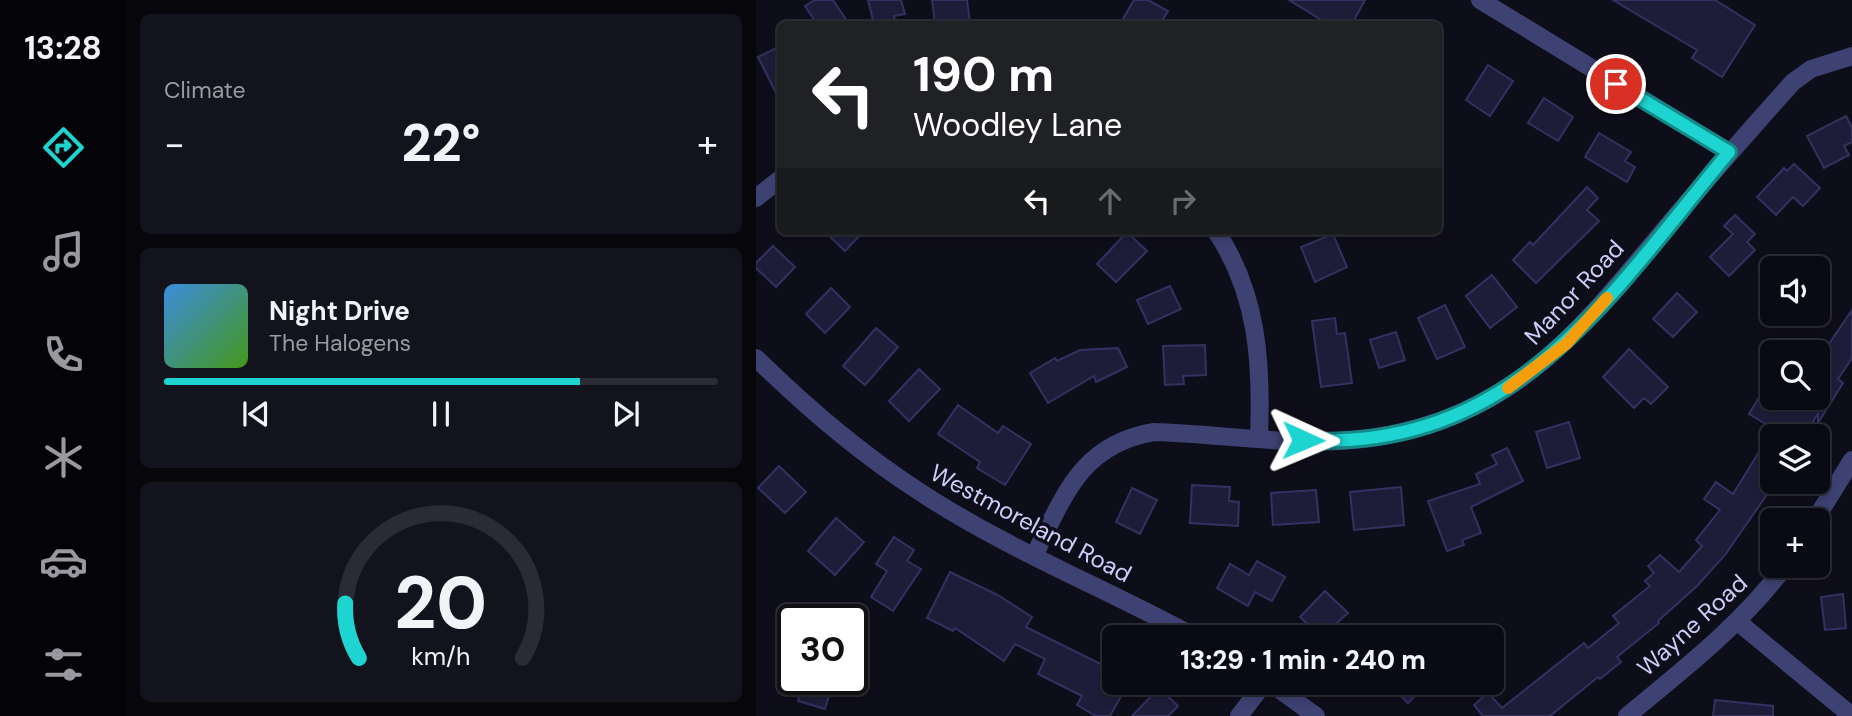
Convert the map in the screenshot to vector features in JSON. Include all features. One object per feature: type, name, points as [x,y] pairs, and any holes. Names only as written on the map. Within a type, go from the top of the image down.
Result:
[{"type":"street","points":[[1480,0],[1729,152]]},
{"type":"street","name":"Manor Road","points":[[1034,556],[1079,472],[1113,444],[1154,432],[1325,441],[1368,438],[1411,430],[1484,403],[1520,380],[1566,344],[1729,152],[1793,82],[1811,69],[1852,56]]},
{"type":"street","points":[[756,198],[777,181]]},
{"type":"street","points":[[1218,235],[1244,287],[1255,321],[1261,390],[1259,437]]},
{"type":"street","name":"Westmoreland Road","points":[[756,359],[790,392],[863,453],[917,491],[1034,556],[1171,625]]},
{"type":"street","points":[[1822,508],[1852,460]]},
{"type":"street","name":"Wayne Road","points":[[1627,716],[1738,622],[1775,578]]},
{"type":"street","points":[[1738,622],[1852,716]]},
{"type":"street","points":[[1239,716],[1256,695]]},
{"type":"street","points":[[1286,695],[1316,716]]},
{"type":"building","points":[[815,0],[833,0],[847,21],[815,21],[805,6]]},
{"type":"building","points":[[868,0],[901,0],[905,14],[894,16],[895,21],[873,21]]},
{"type":"building","points":[[932,0],[967,0],[970,21],[935,21]]},
{"type":"building","points":[[1134,0],[1148,0],[1168,11],[1162,21],[1122,21]]},
{"type":"building","points":[[1289,0],[1365,0],[1354,21],[1323,21]]},
{"type":"building","points":[[1613,0],[1715,0],[1755,25],[1722,77],[1692,58],[1697,50]]},
{"type":"building","points":[[777,48],[777,95],[758,57]]},
{"type":"building","points":[[1488,65],[1513,81],[1490,116],[1466,100]]},
{"type":"building","points":[[1544,98],[1573,117],[1558,141],[1528,123]]},
{"type":"building","points":[[1846,116],[1852,128],[1852,142],[1844,146],[1849,155],[1824,168],[1807,136]]},
{"type":"building","points":[[1599,133],[1631,152],[1625,161],[1635,167],[1627,182],[1585,157]]},
{"type":"building","points":[[1794,164],[1820,188],[1803,206],[1793,197],[1776,215],[1757,197],[1784,168],[1787,171]]},
{"type":"building","points":[[1587,187],[1598,198],[1587,210],[1599,221],[1536,283],[1513,260],[1530,242],[1533,245]]},
{"type":"building","points":[[1735,215],[1755,234],[1747,242],[1755,250],[1729,276],[1710,257],[1733,234],[1724,226]]},
{"type":"building","points":[[828,235],[860,235],[845,251]]},
{"type":"building","points":[[1124,235],[1130,235],[1147,251],[1116,282],[1097,264]]},
{"type":"building","points":[[1333,235],[1347,267],[1315,282],[1301,247]]},
{"type":"building","points":[[773,246],[795,267],[776,287],[756,268],[756,263]]},
{"type":"building","points":[[1492,275],[1517,307],[1490,328],[1466,296]]},
{"type":"building","points":[[1170,286],[1181,309],[1148,324],[1137,300]]},
{"type":"building","points":[[831,288],[850,307],[825,333],[806,314]]},
{"type":"building","points":[[1677,293],[1697,312],[1673,337],[1653,319]]},
{"type":"building","points":[[1445,305],[1465,347],[1437,359],[1418,318]]},
{"type":"building","points":[[1852,310],[1852,358],[1838,379],[1843,383],[1830,404],[1830,342]]},
{"type":"building","points":[[1335,318],[1337,334],[1345,333],[1352,383],[1321,387],[1312,321]]},
{"type":"building","points":[[876,328],[898,347],[865,385],[843,366]]},
{"type":"building","points":[[1396,332],[1405,360],[1379,368],[1370,340]]},
{"type":"building","points":[[1205,345],[1206,375],[1183,376],[1184,384],[1165,385],[1163,346]]},
{"type":"building","points":[[1118,348],[1127,367],[1096,382],[1094,376],[1048,403],[1030,373],[1055,358],[1057,361],[1080,350]]},
{"type":"building","points":[[1629,349],[1668,387],[1651,404],[1644,398],[1634,408],[1603,377]]},
{"type":"building","points":[[919,369],[940,389],[909,421],[889,401]]},
{"type":"building","points":[[1760,396],[1760,410],[1826,410],[1818,423],[1818,413],[1812,424],[1766,424],[1749,414]]},
{"type":"building","points":[[958,405],[998,433],[1003,426],[1031,444],[1005,485],[977,468],[980,462],[938,434]]},
{"type":"building","points":[[1569,422],[1580,458],[1547,468],[1536,432]]},
{"type":"building","points":[[1507,448],[1523,481],[1471,507],[1481,533],[1462,540],[1464,545],[1447,551],[1428,501],[1480,484],[1476,474],[1497,464],[1492,455]]},
{"type":"building","points":[[1760,453],[1760,494],[1767,494],[1725,555],[1697,586],[1658,621],[1659,623],[1617,657],[1621,662],[1550,716],[1483,716],[1474,705],[1486,695],[1490,695],[1502,708],[1584,643],[1588,648],[1619,623],[1613,616],[1650,586],[1645,581],[1654,573],[1648,566],[1660,555],[1679,572],[1702,546],[1696,540],[1720,510],[1704,499],[1716,482],[1733,494]]},
{"type":"building","points":[[779,466],[806,492],[785,513],[758,488]]},
{"type":"building","points":[[1192,485],[1230,487],[1229,501],[1239,502],[1238,526],[1190,523]]},
{"type":"building","points":[[1401,487],[1404,525],[1354,530],[1350,492]]},
{"type":"building","points":[[1132,488],[1157,500],[1140,534],[1116,522]]},
{"type":"building","points":[[1316,490],[1319,522],[1273,525],[1271,493]]},
{"type":"building","points":[[836,518],[864,542],[835,575],[808,551]]},
{"type":"building","points":[[894,537],[914,550],[907,561],[921,569],[893,611],[871,597],[887,571],[876,564]]},
{"type":"building","points":[[1257,561],[1285,577],[1272,601],[1255,592],[1248,606],[1217,588],[1230,564],[1249,575]]},
{"type":"building","points":[[950,572],[998,595],[1032,617],[1026,627],[1102,665],[1102,695],[1122,695],[1110,716],[1096,716],[1077,705],[1082,696],[1038,674],[1045,659],[1015,644],[1004,661],[955,628],[953,631],[927,618]]},
{"type":"building","points":[[1325,591],[1348,613],[1334,625],[1308,625],[1300,617]]},
{"type":"building","points":[[1843,594],[1846,628],[1825,630],[1821,597]]},
{"type":"building","points":[[800,695],[829,695],[825,709],[798,701]]},
{"type":"building","points":[[1152,695],[1166,695],[1178,706],[1168,716],[1132,716]]},
{"type":"building","points":[[1400,695],[1416,695],[1408,703]]},
{"type":"building","points":[[1715,700],[1773,706],[1773,716],[1713,716]]},
{"type":"slow traffic","points":[[1508,388],[1566,344],[1607,298]]},
{"type":"route","points":[[1303,440],[1368,438],[1411,430],[1448,419],[1484,403],[1520,380],[1566,344],[1596,311],[1729,152],[1616,84]]}]
